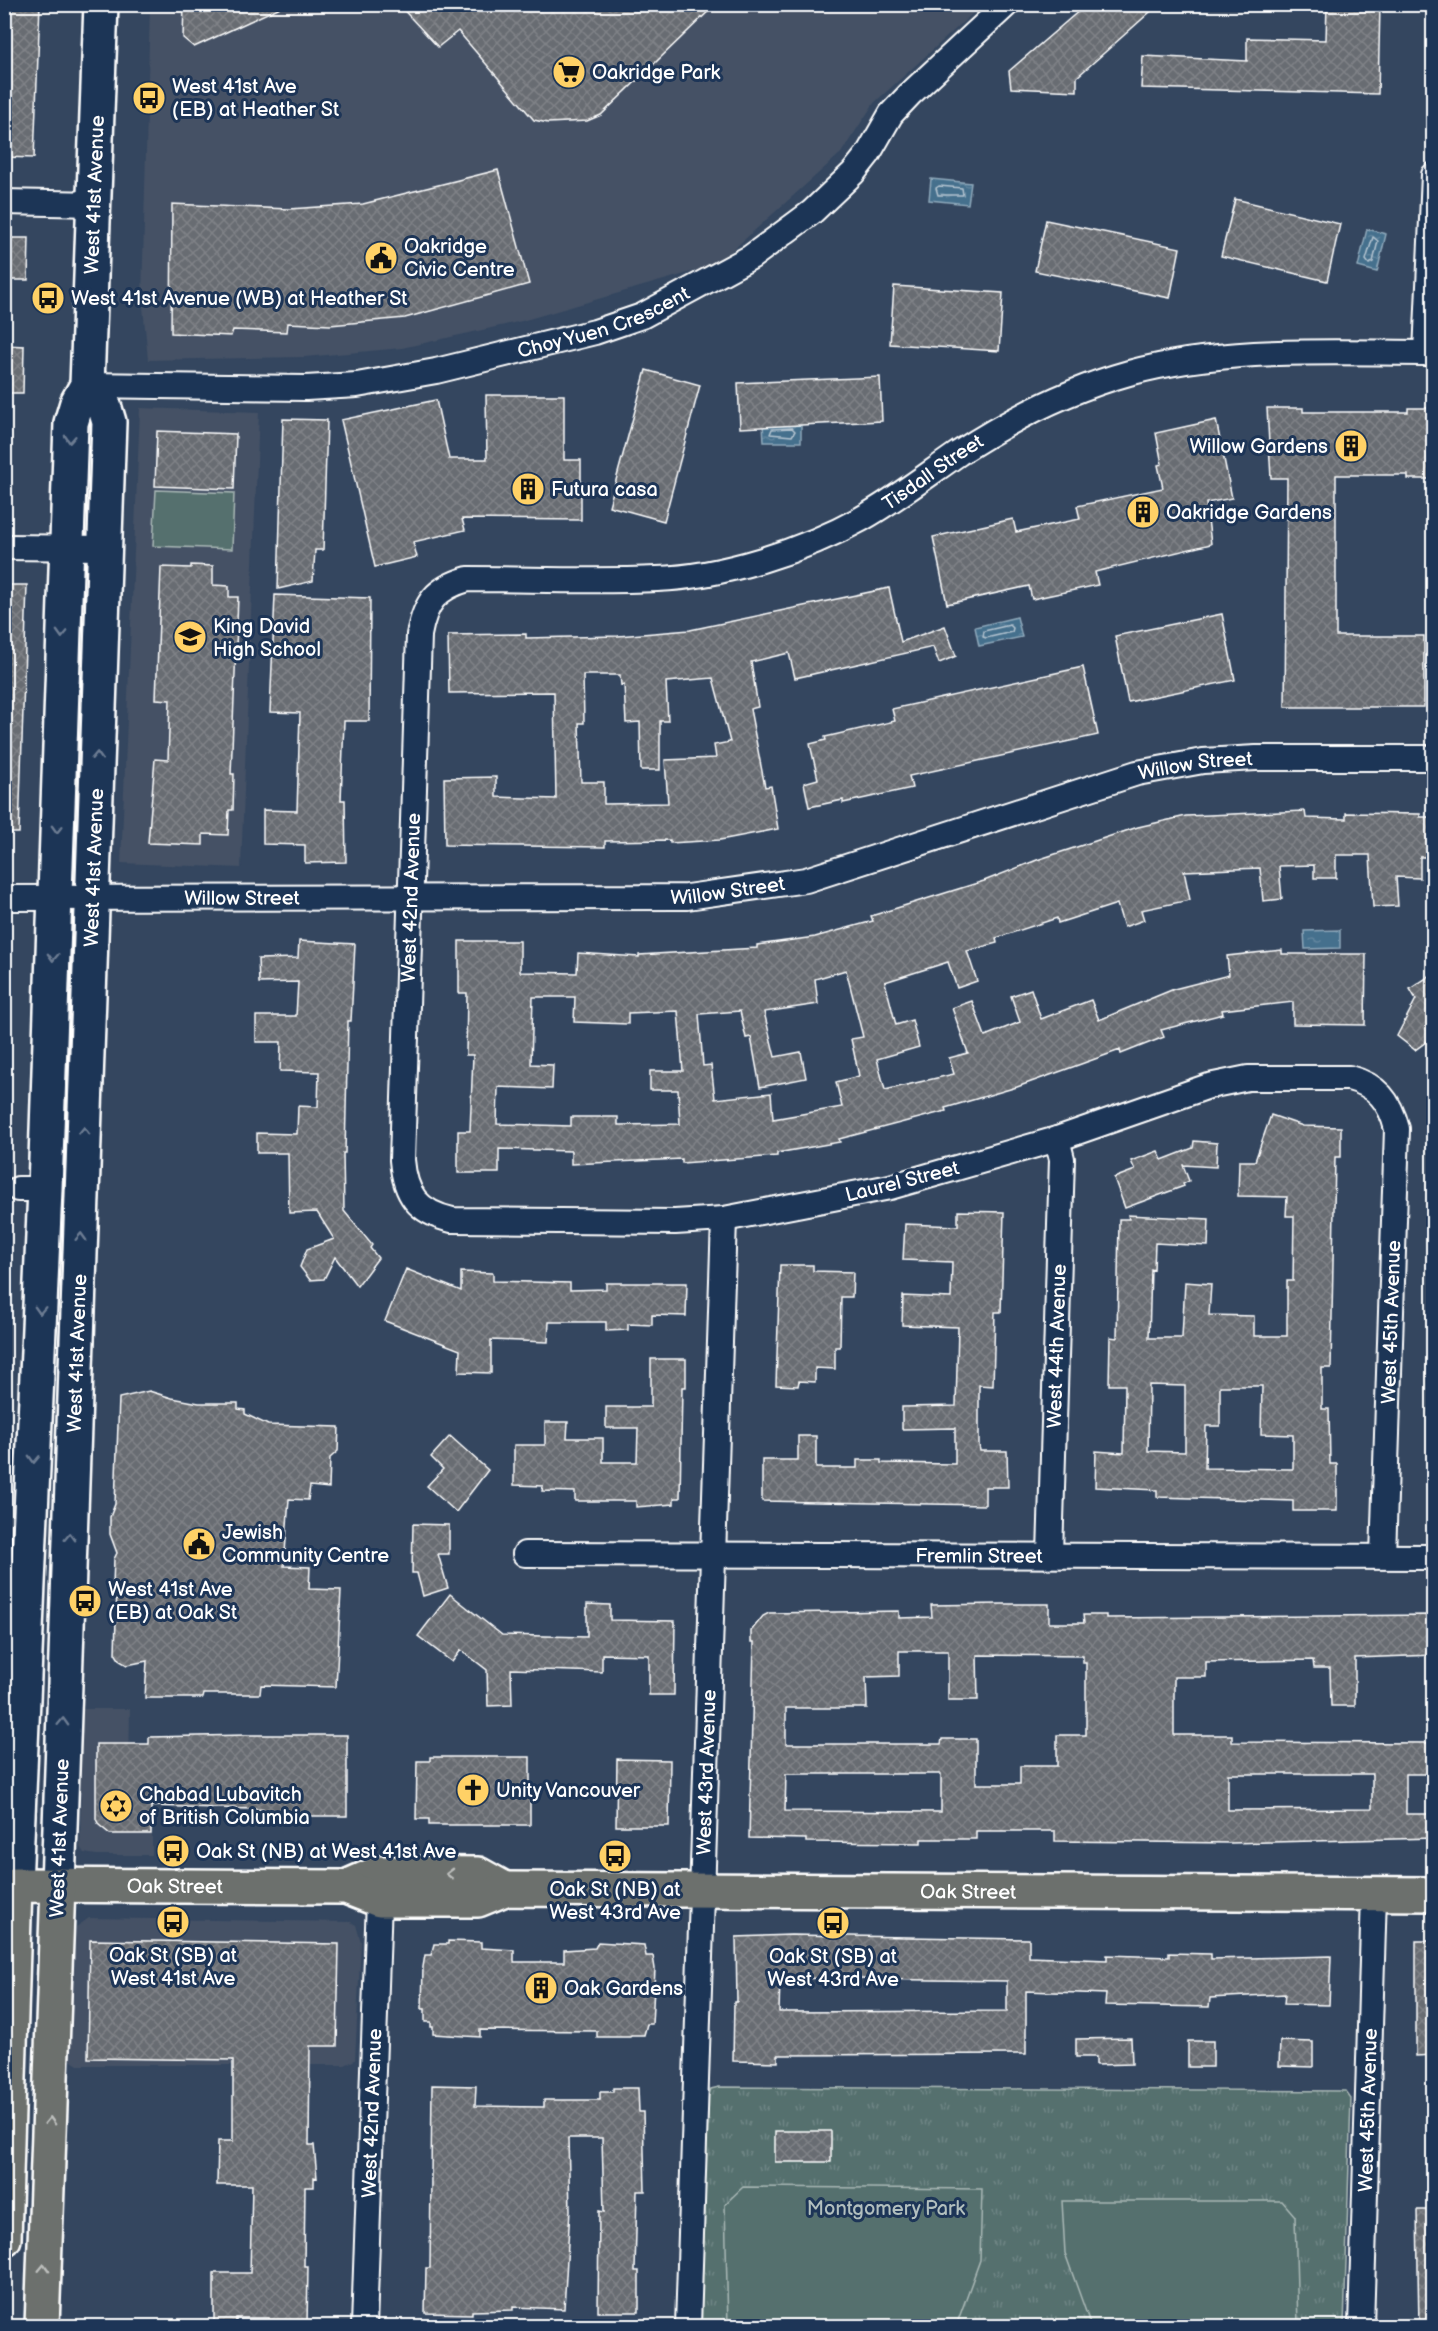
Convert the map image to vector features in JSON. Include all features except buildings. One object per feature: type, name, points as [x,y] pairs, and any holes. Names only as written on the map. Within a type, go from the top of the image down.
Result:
[{"type":"main road","name":"West 41st Avenue","points":[[4,2239],[17,1594],[32,1189],[54,898],[71,423],[77,403],[87,385],[101,4]]},
{"type":"main road","name":"West 41st Avenue","points":[[42,2326],[109,422],[103,402],[87,385]]},
{"type":"main road","points":[[32,1189],[82,1190]]},
{"type":"main road","points":[[17,1594],[68,1595]]},
{"type":"main road","name":"Oak Street","points":[[346,1887],[378,1873],[478,1874],[505,1889]]},
{"type":"main road","name":"Oak Street","points":[[10,1885],[346,1887],[379,1900],[478,1900],[505,1889],[1434,1894]]},
{"type":"street","name":"Choy Yuen Crescent","points":[[87,385],[306,388],[357,385],[447,368],[595,332],[642,316],[752,257],[812,212],[860,164],[891,114],[1007,4]]},
{"type":"street","points":[[1430,353],[1434,175]]},
{"type":"street","points":[[4,202],[94,204]]},
{"type":"street","name":"Tisdall Street","points":[[435,597],[446,585],[468,579],[659,579],[728,569],[774,555],[861,519],[963,451],[1040,406],[1062,396],[1128,374],[1221,355],[1272,352],[1430,353]]},
{"type":"street","points":[[4,547],[104,548]]},
{"type":"street","name":"West 42nd Avenue","points":[[414,1200],[404,1182],[402,1160],[408,898],[418,635],[423,613],[435,597]]},
{"type":"street","name":"Willow Street","points":[[4,898],[687,897],[806,880],[1137,773],[1203,761],[1256,758],[1434,758]]},
{"type":"street","name":"Laurel Street","points":[[414,1200],[428,1211],[452,1220],[675,1222],[724,1219],[890,1187],[1057,1139],[1209,1086],[1248,1078],[1349,1078],[1364,1082],[1379,1092]]},
{"type":"street","name":"West 45th Avenue","points":[[1379,1092],[1392,1108],[1397,1129],[1383,1556]]},
{"type":"street","name":"West 44th Avenue","points":[[1050,1554],[1062,1159],[1057,1139]]},
{"type":"street","name":"West 43rd Avenue","points":[[688,2326],[704,1891],[724,1219]]},
{"type":"street","name":"Fremlin Street","points":[[525,1554],[1434,1557]]},
{"type":"street","name":"West 45th Avenue","points":[[1361,2326],[1374,1894]]},
{"type":"street","name":"West 42nd Avenue","points":[[364,2326],[379,1900]]},
{"type":"shaded area","points":[[150,5],[982,5],[874,103],[841,153],[716,265],[522,321],[402,348],[305,357],[148,360],[142,296]]},
{"type":"shaded area","name":"King David High School","points":[[140,408],[259,412],[241,868],[121,863]]},
{"type":"shaded area","points":[[82,1709],[130,1709],[129,1772],[152,1773],[152,1855],[96,1855],[84,1853],[80,1847]]},
{"type":"shaded area","points":[[89,1918],[351,1922],[356,1925],[361,1942],[355,2060],[345,2065],[78,2065],[70,2060],[74,1939],[76,1927]]},
{"type":"green space","points":[[156,490],[234,493],[232,549],[153,546]]},
{"type":"green space","name":"Montgomery Park","points":[[719,2087],[1346,2091],[1351,2098],[1344,2326],[700,2326],[708,2097],[711,2089]]},
{"type":"green space","points":[[743,2187],[982,2189],[980,2260],[956,2326],[728,2326],[725,2204]]},
{"type":"green space","points":[[1062,2201],[1282,2201],[1295,2216],[1298,2326],[1091,2326],[1065,2253]]},
{"type":"water","points":[[931,179],[971,183],[968,204],[929,200]]},
{"type":"water","points":[[1367,229],[1386,234],[1377,272],[1358,267]]},
{"type":"water","points":[[801,422],[801,442],[764,442],[763,423]]},
{"type":"water","points":[[1017,617],[1022,637],[979,646],[975,627]]},
{"type":"water","points":[[1340,930],[1340,948],[1305,949],[1304,931]]},
{"type":"place","name":"Oakridge Park","points":[[569,72]]},
{"type":"place","name":"West 41st Ave (EB) at Heather St","points":[[149,98]]},
{"type":"place","name":"Oakridge Civic Centre","points":[[381,258]]},
{"type":"place","name":"West 41st Avenue (WB) at Heather St","points":[[48,298]]},
{"type":"place","name":"Willow Gardens","points":[[1351,446]]},
{"type":"place","name":"Futura casa","points":[[528,489]]},
{"type":"place","name":"Oakridge Gardens","points":[[1143,512]]},
{"type":"place","name":"King David High School","points":[[190,637]]},
{"type":"place","name":"Jewish Community Centre","points":[[199,1544]]},
{"type":"place","name":"West 41st Ave (EB) at Oak St","points":[[85,1601]]},
{"type":"place","name":"Unity Vancouver","points":[[473,1790]]},
{"type":"place","name":"Chabad Lubavitch of British Columbia","points":[[116,1806]]},
{"type":"place","name":"Oak St (NB) at West 41st Ave","points":[[173,1851]]},
{"type":"place","name":"Oak St (NB) at West 43rd Ave","points":[[615,1856]]},
{"type":"place","name":"Oak St (SB) at West 41st Ave","points":[[173,1922]]},
{"type":"place","name":"Oak St (SB) at West 43rd Ave","points":[[833,1923]]},
{"type":"place","name":"Oak Gardens","points":[[541,1988]]}]
